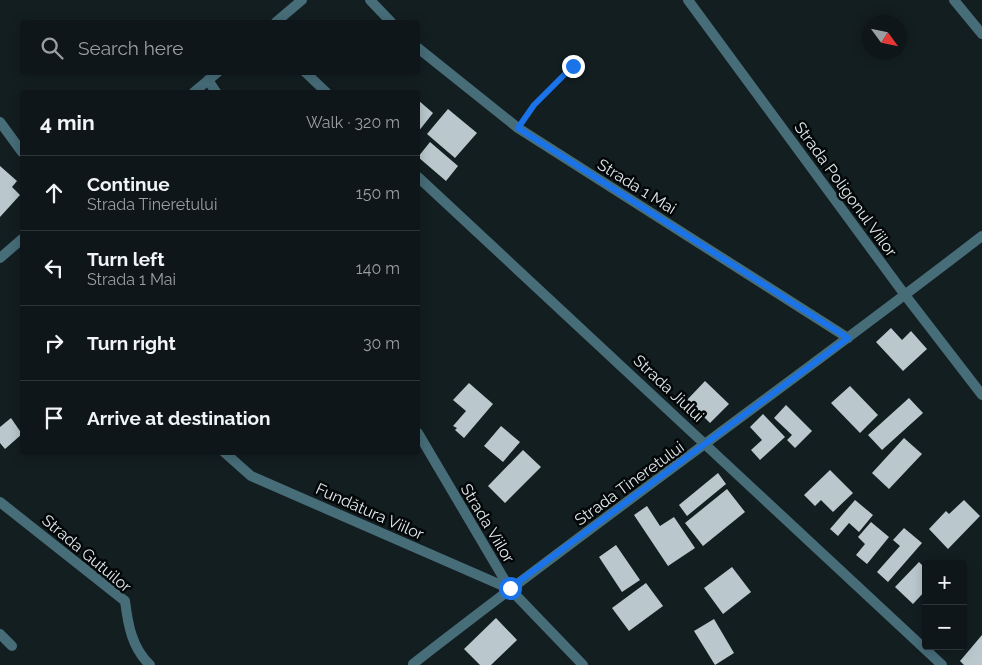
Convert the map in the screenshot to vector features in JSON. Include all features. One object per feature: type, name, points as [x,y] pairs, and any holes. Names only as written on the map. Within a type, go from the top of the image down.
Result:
[{"type":"street","points":[[278,20],[302,0]]},
{"type":"street","points":[[370,0],[389,20]]},
{"type":"street","name":"Strada Poligonul Viilor","points":[[688,0],[905,295],[982,395]]},
{"type":"street","points":[[954,0],[982,34]]},
{"type":"street","name":"Strada 1 Mai","points":[[420,50],[518,128],[848,338]]},
{"type":"street","points":[[196,90],[214,75]]},
{"type":"street","points":[[308,75],[324,90]]},
{"type":"street","points":[[208,80],[215,90]]},
{"type":"street","points":[[0,122],[20,149]]},
{"type":"street","name":"Strada Jiului","points":[[420,179],[707,444],[942,665]]},
{"type":"street","name":"Strada Tineretului","points":[[414,664],[510,588],[707,444],[982,236]]},
{"type":"street","points":[[0,258],[20,241]]},
{"type":"street","name":"Strada Viilor","points":[[420,436],[510,588],[583,665]]},
{"type":"street","name":"Fundătura Viilor","points":[[227,455],[251,476],[510,588]]},
{"type":"street","name":"Strada Gutuilor","points":[[0,502],[125,601],[128,625],[136,647],[150,665]]},
{"type":"street","points":[[0,634],[12,646]]},
{"type":"path","points":[[518,128],[534,105],[573,66]]},
{"type":"building","points":[[420,102],[433,113],[420,129]]},
{"type":"building","points":[[448,109],[477,133],[455,158],[427,134]]},
{"type":"building","points":[[430,142],[458,166],[446,181],[420,159],[420,154]]},
{"type":"building","points":[[0,166],[17,181],[12,187],[20,195],[0,217]]},
{"type":"building","points":[[891,328],[902,340],[911,331],[927,349],[903,371],[876,342]]},
{"type":"building","points":[[705,381],[729,404],[710,423],[687,400]]},
{"type":"building","points":[[469,383],[493,404],[464,438],[455,430],[457,428],[453,426],[466,411],[453,400]]},
{"type":"building","points":[[850,386],[878,415],[860,433],[831,403]]},
{"type":"building","points":[[909,398],[923,413],[882,450],[868,435]]},
{"type":"building","points":[[786,405],[812,431],[795,448],[787,440],[792,435],[774,418]]},
{"type":"building","points":[[763,414],[785,437],[760,460],[751,450],[762,440],[750,427]]},
{"type":"building","points":[[11,418],[20,431],[20,436],[5,449],[0,443],[0,427]]},
{"type":"building","points":[[501,426],[520,442],[503,462],[484,446]]},
{"type":"building","points":[[904,438],[922,454],[889,489],[872,473]]},
{"type":"building","points":[[523,450],[541,467],[505,503],[488,486]]},
{"type":"building","points":[[830,470],[853,493],[833,512],[821,500],[815,506],[804,495]]},
{"type":"building","points":[[718,473],[726,484],[687,516],[679,505]]},
{"type":"building","points":[[727,489],[745,512],[703,546],[685,523]]},
{"type":"building","points":[[855,500],[873,515],[859,532],[849,523],[838,536],[830,529]]},
{"type":"building","points":[[964,500],[980,516],[948,549],[929,529],[946,511],[949,514]]},
{"type":"building","points":[[647,506],[660,526],[674,517],[695,548],[668,566],[634,515]]},
{"type":"building","points":[[871,522],[889,537],[867,564],[856,555],[865,544],[858,537]]},
{"type":"building","points":[[904,528],[922,543],[888,582],[877,572],[900,546],[893,540]]},
{"type":"building","points":[[616,545],[640,580],[622,592],[599,557]]},
{"type":"building","points":[[919,562],[922,565],[922,594],[913,604],[895,587]]},
{"type":"building","points":[[732,567],[751,592],[723,614],[704,588]]},
{"type":"building","points":[[646,583],[663,606],[629,631],[612,608]]},
{"type":"building","points":[[496,618],[517,640],[491,665],[480,665],[464,649]]},
{"type":"building","points":[[714,619],[734,653],[715,665],[694,631]]},
{"type":"building","points":[[982,635],[982,665],[964,665],[960,661]]},
{"type":"route","points":[[510,588],[848,338],[518,128],[534,105],[573,66]]}]
